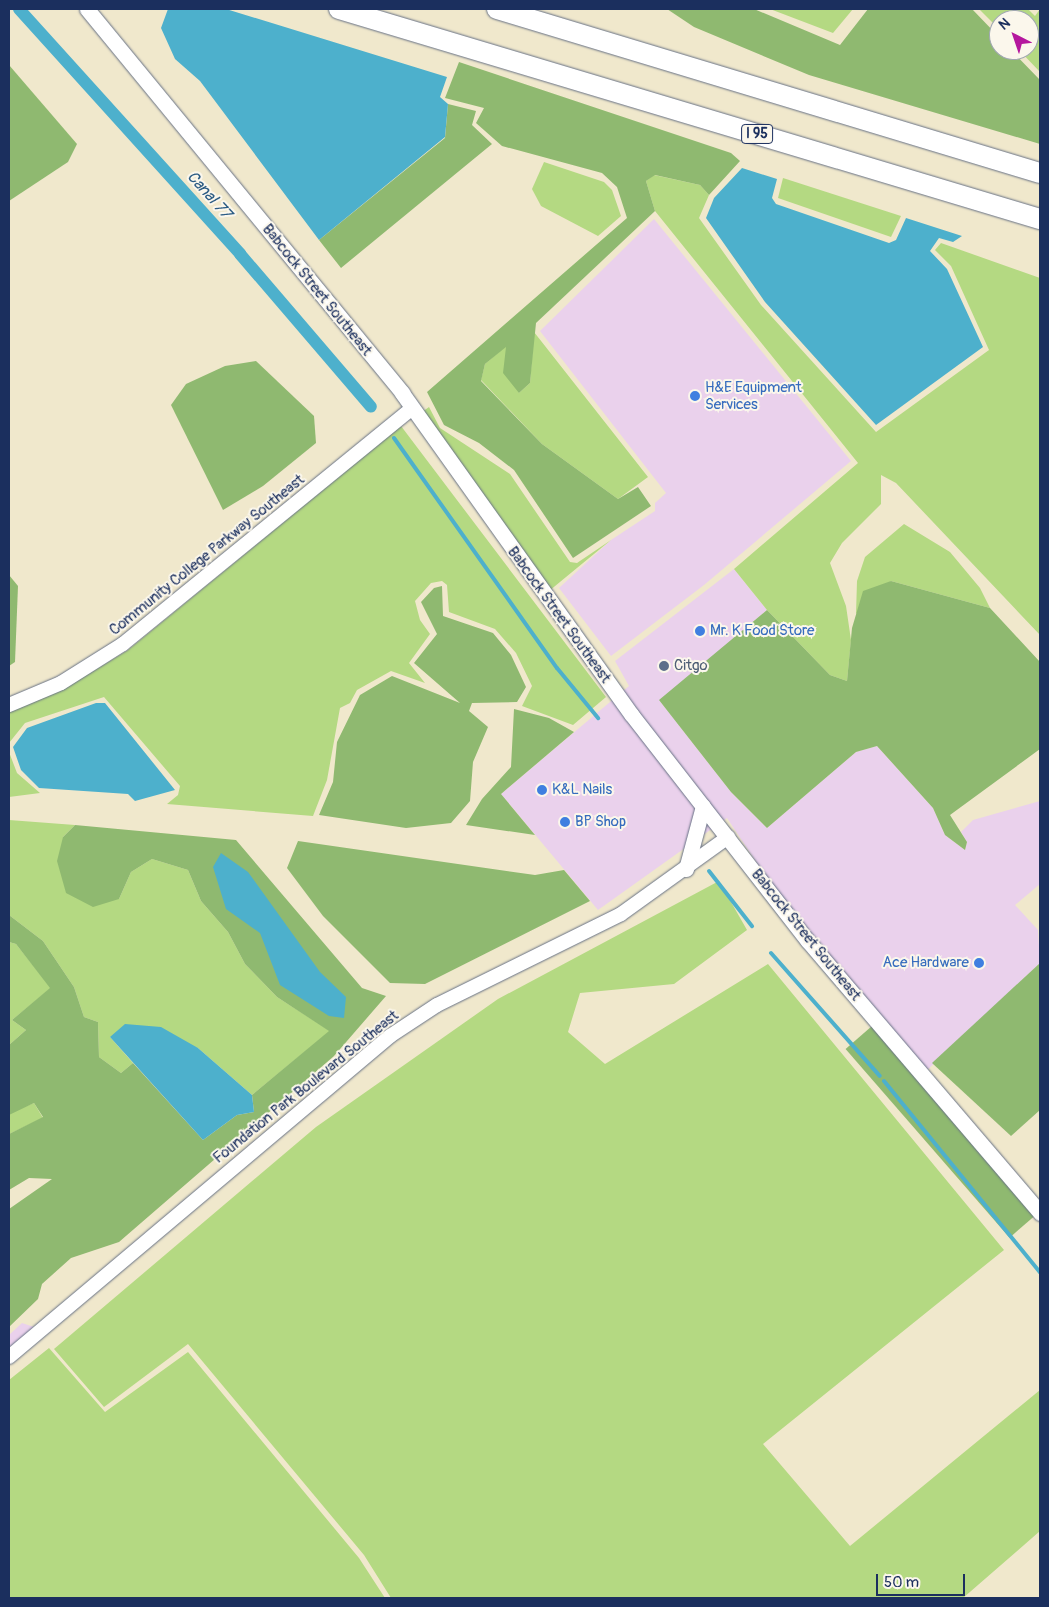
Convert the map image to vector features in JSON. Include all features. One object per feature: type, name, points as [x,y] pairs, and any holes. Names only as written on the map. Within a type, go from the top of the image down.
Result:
[{"type":"highway","name":"I 95","points":[[340,9],[1040,219]]},
{"type":"highway","points":[[497,9],[1040,173]]},
{"type":"main road","name":"Babcock Street Southeast","points":[[87,9],[412,408],[590,658],[808,941],[1040,1213]]},
{"type":"main road","points":[[686,869],[703,806]]},
{"type":"street","name":"Community College Parkway Southeast","points":[[9,705],[61,683],[124,644],[412,408]]},
{"type":"street","name":"Foundation Park Boulevard Southeast","points":[[9,1357],[390,1036],[437,1005],[620,914],[686,869],[728,837]]},
{"type":"shaded area","name":"H&E Equipment Services","points":[[654,219],[851,461],[704,585],[611,656],[559,588],[611,540],[655,511],[655,503],[666,493],[540,331]]},
{"type":"shaded area","points":[[734,569],[767,610],[660,701],[731,792],[767,828],[856,752],[877,746],[933,808],[945,835],[965,850],[967,842],[961,832],[973,820],[1040,801],[1040,884],[1015,905],[1038,930],[1040,963],[922,1075],[775,890],[727,818],[598,910],[501,794],[629,686],[615,661]]},
{"type":"shaded area","points":[[22,1323],[34,1327],[9,1348],[9,1335]]},
{"type":"green space","points":[[667,9],[754,9],[840,45],[868,9],[972,9],[989,27],[989,60],[1021,60],[1040,80],[1040,144],[809,75],[694,27]]},
{"type":"green space","points":[[770,9],[853,9],[833,33]]},
{"type":"green space","points":[[979,9],[1029,10],[989,10],[989,19]]},
{"type":"green space","points":[[1040,9],[1040,72],[1029,60],[1039,60]]},
{"type":"green space","points":[[459,62],[731,153],[740,161],[709,195],[700,185],[655,175],[646,181],[655,211],[536,323],[530,383],[519,393],[503,373],[506,347],[485,364],[481,381],[542,444],[618,499],[638,487],[651,506],[573,558],[514,470],[479,443],[444,425],[427,392],[627,218],[617,187],[602,173],[502,146],[476,123],[484,108],[445,98]]},
{"type":"green space","points":[[9,65],[77,144],[68,162],[9,201]]},
{"type":"green space","points":[[448,104],[476,111],[472,125],[492,144],[341,268],[319,240],[445,138]]},
{"type":"green space","points":[[544,162],[604,182],[612,190],[621,216],[598,236],[541,206],[532,189]]},
{"type":"green space","points":[[654,175],[700,185],[709,195],[699,218],[761,305],[876,432],[989,350],[951,266],[935,250],[941,243],[1040,278],[1040,635],[896,483],[881,475],[881,504],[842,543],[830,563],[846,606],[851,640],[847,681],[830,675],[767,610],[734,569],[858,463],[655,211],[646,181]]},
{"type":"green space","points":[[783,178],[901,216],[891,237],[778,198]]},
{"type":"green space","points":[[534,332],[648,477],[618,499],[542,444],[481,380],[485,364],[506,346],[519,393],[530,383]]},
{"type":"green space","points":[[256,361],[314,416],[316,443],[263,486],[223,510],[171,405],[186,384],[225,366]]},
{"type":"green space","points":[[429,407],[440,428],[510,474],[570,562],[577,563],[611,540],[549,591],[422,412]]},
{"type":"green space","points":[[401,426],[606,697],[573,725],[522,706],[532,686],[516,653],[495,629],[449,612],[447,585],[442,581],[431,583],[415,601],[420,620],[430,634],[409,663],[425,683],[391,671],[357,690],[350,703],[340,708],[327,780],[313,816],[167,804],[178,795],[180,786],[104,697],[25,723],[9,743],[9,712],[64,689],[128,650]]},
{"type":"green space","points":[[904,524],[950,552],[980,588],[990,608],[891,581],[856,614],[857,581],[865,557]]},
{"type":"green space","points":[[9,575],[18,586],[15,662],[9,666]]},
{"type":"green space","points":[[891,581],[990,608],[1040,662],[1040,749],[950,815],[967,842],[965,850],[945,835],[933,808],[877,746],[856,752],[767,828],[731,792],[659,700],[767,610],[830,675],[847,681],[852,628],[863,591]]},
{"type":"green space","points":[[442,586],[443,616],[493,633],[511,655],[526,687],[517,702],[472,703],[469,711],[488,727],[473,762],[470,801],[451,823],[406,828],[319,815],[333,782],[337,742],[360,695],[392,676],[460,703],[414,663],[437,634],[421,602],[434,588]]},
{"type":"green space","points":[[514,709],[549,718],[574,732],[501,794],[535,835],[466,825],[482,799],[511,767]]},
{"type":"green space","points":[[9,752],[17,773],[40,793],[9,797]]},
{"type":"green space","points":[[9,820],[75,825],[63,837],[119,899],[131,872],[152,859],[188,870],[201,901],[228,932],[245,964],[277,997],[330,1031],[252,1095],[198,1048],[110,1037],[133,1063],[121,1073],[99,1057],[98,1022],[84,1017],[74,987],[43,941],[9,915]]},
{"type":"green space","points":[[75,825],[236,840],[362,988],[386,996],[334,1056],[119,1242],[71,1258],[42,1284],[38,1299],[9,1327],[9,1209],[52,1179],[29,1178],[9,1190],[9,1134],[43,1117],[34,1103],[9,1115],[9,1045],[26,1030],[12,1020],[50,988],[16,944],[9,942],[9,915],[43,941],[74,987],[84,1017],[98,1022],[99,1057],[121,1073],[133,1063],[203,1140],[237,1115],[254,1112],[252,1095],[329,1031],[277,997],[245,964],[228,932],[201,901],[188,870],[152,859],[131,872],[119,899],[93,907],[66,893],[57,861],[63,837]]},
{"type":"green space","points":[[298,841],[535,875],[564,870],[590,901],[425,984],[390,983],[323,916],[287,868]]},
{"type":"green space","points":[[719,881],[747,930],[674,984],[580,993],[568,1032],[605,1064],[768,964],[1004,1250],[763,1444],[850,1546],[1040,1390],[1040,1531],[963,1598],[391,1598],[364,1555],[188,1344],[104,1407],[54,1349],[316,1127],[498,999]]},
{"type":"green space","points":[[9,942],[16,944],[51,988],[12,1020],[26,1030],[9,1045]]},
{"type":"green space","points":[[1040,963],[1040,1110],[1011,1136],[932,1063]]},
{"type":"green space","points":[[872,1026],[1036,1215],[1010,1238],[846,1049]]},
{"type":"green space","points":[[34,1103],[43,1118],[9,1134],[9,1113]]},
{"type":"green space","points":[[49,1348],[105,1412],[188,1352],[359,1558],[385,1598],[9,1598],[9,1380]]},
{"type":"water","points":[[168,9],[226,9],[447,77],[440,97],[448,104],[445,137],[319,240],[200,81],[175,59],[161,28]]},
{"type":"water","points":[[742,168],[777,179],[772,198],[776,204],[889,243],[896,240],[906,218],[962,236],[953,242],[939,238],[930,251],[947,269],[983,347],[876,425],[765,302],[706,218],[714,198]]},
{"type":"water","points":[[96,703],[105,703],[175,790],[135,801],[128,794],[39,788],[21,770],[13,747],[27,728]]},
{"type":"water","points":[[221,853],[248,872],[320,972],[346,997],[344,1018],[329,1016],[280,985],[260,933],[226,909],[213,867]]},
{"type":"water","points":[[125,1024],[161,1027],[198,1048],[252,1095],[254,1112],[237,1115],[203,1140],[110,1037]]},
{"type":"waterway","name":"Canal 77","points":[[19,9],[240,254],[371,407]]},
{"type":"waterway","points":[[394,438],[557,668],[598,718]]},
{"type":"waterway","points":[[709,871],[752,926]]},
{"type":"waterway","points":[[771,953],[880,1076]]},
{"type":"waterway","points":[[884,1081],[1040,1272]]},
{"type":"place","name":"H&E Equipment Services","points":[[695,396]]},
{"type":"place","name":"Mr. K Food Store","points":[[700,631]]},
{"type":"place","name":"Citgo","points":[[664,666]]},
{"type":"place","name":"K&L Nails","points":[[542,790]]},
{"type":"place","name":"BP Shop","points":[[565,822]]},
{"type":"place","name":"Ace Hardware","points":[[979,963]]}]
